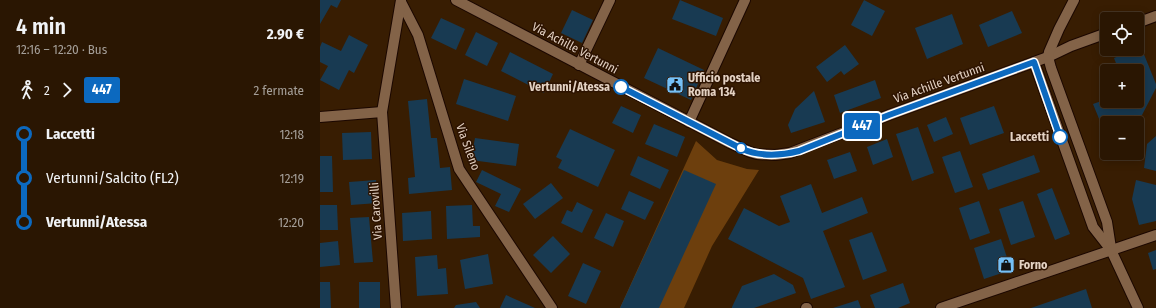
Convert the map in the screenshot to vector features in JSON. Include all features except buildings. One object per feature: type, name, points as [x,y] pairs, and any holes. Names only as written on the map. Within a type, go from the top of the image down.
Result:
[{"type":"street","name":"Via Achille Vertunni","points":[[456,0],[689,122],[750,152],[766,155],[799,151],[896,112],[1048,57],[1071,46],[1100,36]]},
{"type":"street","points":[[579,65],[610,0]]},
{"type":"street","points":[[689,122],[745,0]]},
{"type":"street","points":[[1074,0],[1053,42],[1048,57],[1107,222],[1111,250]]},
{"type":"street","name":"Via Carovilli","points":[[396,308],[382,112],[401,1]]},
{"type":"street","name":"Via Sileno","points":[[401,1],[418,34],[459,169],[552,308]]},
{"type":"street","points":[[1144,20],[1156,16]]},
{"type":"street","points":[[1034,62],[1094,227],[1111,250],[1138,308]]},
{"type":"street","points":[[320,117],[382,112]]},
{"type":"street","points":[[1056,126],[1061,119],[1065,118],[1070,121]]},
{"type":"street","points":[[1094,227],[1098,229],[1102,228],[1107,222]]},
{"type":"street","points":[[941,308],[1156,235]]},
{"type":"shaded area","points":[[696,141],[717,160],[747,169],[759,170],[712,246],[684,308],[620,308]]},
{"type":"bus line","name":"447","points":[[621,87],[742,149],[757,154],[775,155],[799,151],[889,115],[1034,62],[1060,137]]},
{"type":"place","name":"Ufficio postale Roma 134","points":[[675,85]]},
{"type":"place","name":"Vertunni/Atessa","points":[[621,87]]},
{"type":"place","name":"Laccetti","points":[[1060,137]]},
{"type":"place","name":"Forno","points":[[1006,265]]}]
